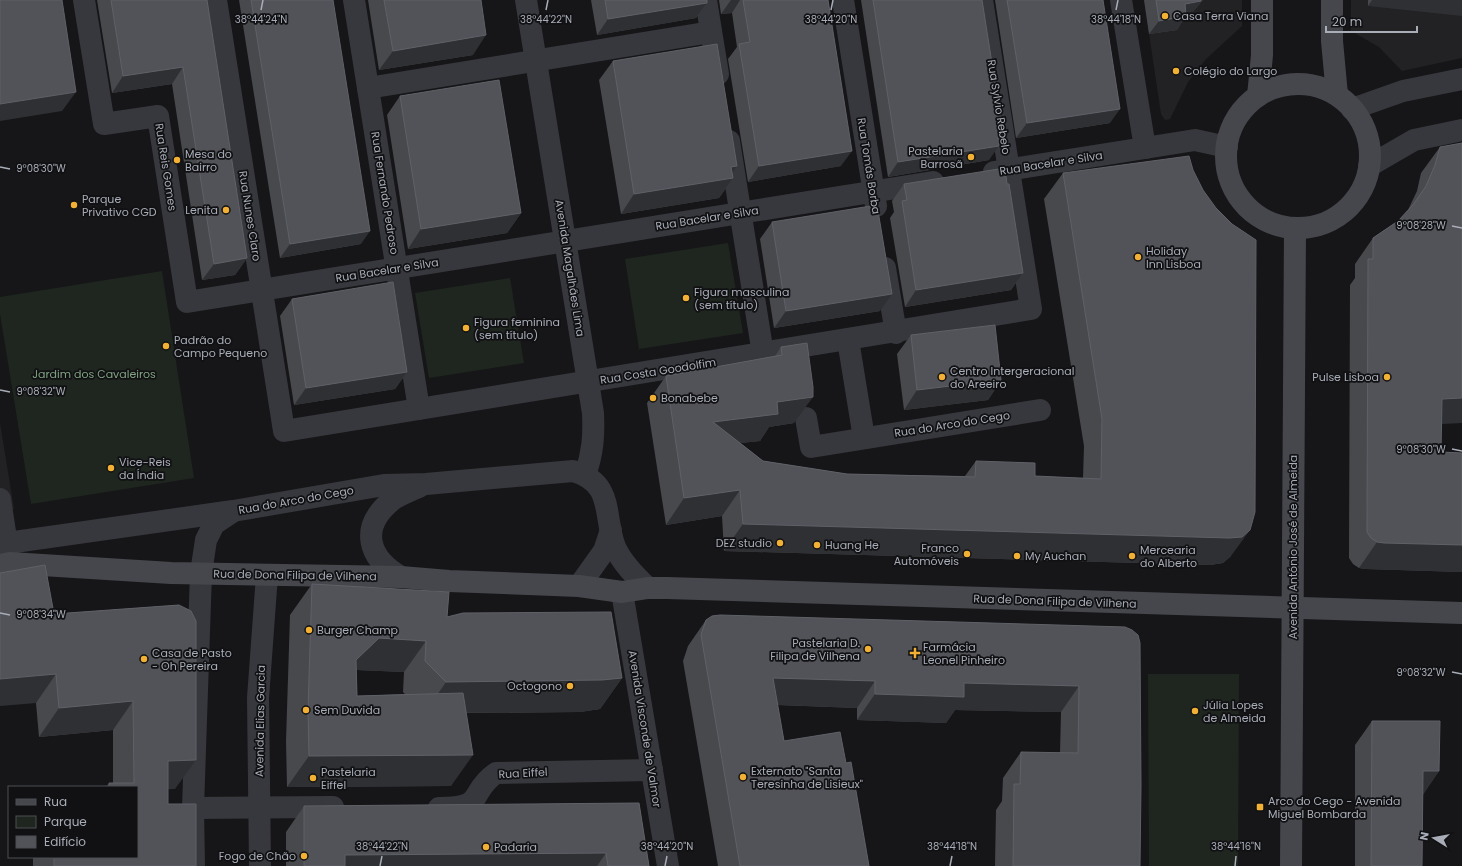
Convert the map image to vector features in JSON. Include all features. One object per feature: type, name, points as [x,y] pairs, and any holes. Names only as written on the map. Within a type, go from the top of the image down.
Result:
[{"type":"street","name":"Rua Reis Gomes","points":[[84,0],[104,124],[158,116],[187,302]]},
{"type":"street","name":"Rua Nunes Claro","points":[[216,0],[284,431]]},
{"type":"street","name":"Rua Fernando Pedroso","points":[[354,0],[419,409]]},
{"type":"street","name":"Avenida Magalhães Lima","points":[[526,0],[593,413],[594,437],[592,456],[585,475]]},
{"type":"street","points":[[706,0],[721,90]]},
{"type":"street","name":"Rua Tomás Borba","points":[[843,0],[878,223]]},
{"type":"street","name":"Rua Sylvio Rebelo","points":[[982,0],[1031,309]]},
{"type":"street","points":[[1121,0],[1145,148]]},
{"type":"street","points":[[1258,96],[1262,55],[1262,0]]},
{"type":"street","points":[[1332,0],[1332,41],[1344,102]]},
{"type":"street","points":[[368,88],[711,32]]},
{"type":"street","points":[[1344,102],[1462,79]]},
{"type":"street","points":[[1297,84],[1318,87],[1344,102],[1363,126],[1369,146],[1369,166],[1364,186],[1352,204],[1337,217],[1318,226],[1295,229],[1278,226],[1259,218],[1244,204],[1232,187],[1227,167],[1226,147],[1232,127],[1243,109],[1258,96],[1277,87],[1297,84]]},
{"type":"street","points":[[726,120],[763,354],[797,364]]},
{"type":"street","points":[[1369,166],[1414,140],[1462,130]]},
{"type":"street","name":"Rua Bacelar e Silva","points":[[187,302],[1195,140],[1226,147]]},
{"type":"street","name":"Avenida António José de Almeida","points":[[1291,866],[1295,229]]},
{"type":"street","points":[[882,246],[896,332]]},
{"type":"street","name":"Rua Costa Goodolfim","points":[[284,431],[763,354],[1031,309]]},
{"type":"street","points":[[848,340],[864,438]]},
{"type":"street","name":"Rua do Arco do Cego","points":[[806,418],[811,447],[1040,410]]},
{"type":"street","name":"Rua do Arco do Cego","points":[[6,557],[233,511],[384,484],[426,484],[564,471],[573,471],[585,475]]},
{"type":"street","points":[[585,475],[600,488],[608,510],[615,547],[623,561],[648,588]]},
{"type":"street","points":[[401,577],[387,569],[378,559],[371,540],[377,517],[392,500],[426,484]]},
{"type":"street","points":[[0,499],[6,557]]},
{"type":"street","points":[[194,866],[193,808],[201,574],[206,540],[214,524],[233,511]]},
{"type":"street","points":[[579,586],[604,551],[611,530]]},
{"type":"street","name":"Rua de Dona Filipa de Vilhena","points":[[6,557],[201,574],[401,577],[449,581],[579,586],[622,592],[648,588],[1462,613]]},
{"type":"street","name":"Avenida Elias Garcia","points":[[260,866],[258,698],[267,575]]},
{"type":"street","name":"Avenida Visconde de Valmor","points":[[622,592],[668,866]]},
{"type":"street","name":"Rua Eiffel","points":[[418,808],[464,806],[476,798],[488,778],[496,773],[652,770]]},
{"type":"street","points":[[193,808],[354,807]]},
{"type":"shaded area","name":"Colégio do Largo","points":[[1144,0],[1242,0],[1242,26],[1206,59],[1188,82],[1170,119],[1165,120],[1161,114]]},
{"type":"shaded area","points":[[1351,0],[1462,0],[1462,58],[1402,71],[1379,47],[1351,31]]},
{"type":"shaded area","points":[[0,423],[14,509],[0,512]]},
{"type":"green space","points":[[728,243],[743,333],[639,349],[625,259]]},
{"type":"green space","name":"Jardim dos Cavaleiros","points":[[162,271],[194,478],[31,504],[0,314],[0,297]]},
{"type":"green space","points":[[510,278],[524,363],[429,378],[415,293]]},
{"type":"green space","points":[[1148,674],[1239,674],[1238,866],[1149,866]]},
{"type":"building","points":[[0,0],[62,0],[76,92],[0,104]]},
{"type":"building","points":[[111,0],[207,0],[247,258],[214,264],[183,67],[123,76]]},
{"type":"building","points":[[251,0],[333,0],[370,231],[290,244]]},
{"type":"building","points":[[384,0],[481,0],[486,35],[393,51]]},
{"type":"building","points":[[605,0],[707,0],[707,3],[608,19]]},
{"type":"building","points":[[743,0],[828,0],[852,151],[759,166],[739,44],[750,42]]},
{"type":"building","points":[[873,0],[982,0],[1002,127],[997,128],[999,146],[898,162]]},
{"type":"building","points":[[1007,0],[1103,0],[1120,109],[1027,123]]},
{"type":"building","points":[[1156,0],[1201,1],[1185,4],[1186,16],[1159,21]]},
{"type":"building","points":[[717,44],[737,166],[731,167],[733,178],[634,194],[613,61]]},
{"type":"building","points":[[499,80],[521,213],[421,229],[400,96]]},
{"type":"building","points":[[1462,143],[1462,398],[1442,399],[1441,452],[1462,453],[1462,545],[1377,542],[1371,538],[1367,532],[1368,259],[1373,259],[1373,238],[1398,221],[1413,205],[1426,186],[1435,165],[1440,147]]},
{"type":"building","points":[[1189,156],[1193,170],[1203,190],[1216,208],[1232,224],[1256,240],[1255,512],[1250,530],[1242,537],[1229,538],[743,524],[740,490],[684,498],[666,376],[782,355],[781,347],[807,343],[813,397],[777,402],[778,414],[713,422],[763,461],[847,474],[975,477],[976,461],[1035,463],[1035,476],[1101,479],[1102,419],[1063,173]]},
{"type":"building","points":[[1005,168],[1007,184],[1009,184],[1023,273],[916,290],[902,201],[907,200],[904,184]]},
{"type":"building","points":[[877,205],[892,294],[786,311],[772,222]]},
{"type":"building","points":[[393,282],[407,372],[306,388],[292,299]]},
{"type":"building","points":[[995,325],[1001,380],[917,390],[911,335]]},
{"type":"building","points":[[45,565],[54,614],[179,605],[191,611],[196,621],[196,760],[168,761],[168,804],[196,804],[196,866],[54,866],[54,858],[138,858],[138,786],[110,786],[109,783],[134,783],[133,701],[59,708],[56,674],[0,679],[0,573]]},
{"type":"building","points":[[312,584],[449,592],[447,617],[463,613],[611,612],[622,678],[602,680],[446,682],[425,661],[426,641],[379,638],[356,660],[357,696],[463,693],[473,755],[309,756],[308,710]]},
{"type":"building","points":[[720,615],[1125,627],[1132,630],[1138,635],[1140,643],[1140,866],[1013,866],[1014,784],[1020,784],[1021,752],[1078,753],[1079,686],[964,683],[964,697],[875,694],[875,681],[773,678],[784,741],[840,732],[846,763],[851,762],[869,866],[740,866],[701,635],[706,620],[712,616]]},
{"type":"building","points":[[1372,721],[1440,721],[1439,771],[1423,771],[1422,866],[1371,866]]},
{"type":"building","points":[[639,803],[649,866],[608,866],[606,853],[345,855],[345,866],[304,866],[304,806]]},
{"type":"place","name":"Casa Terra Viana","points":[[1165,16]]},
{"type":"place","name":"Colégio do Largo","points":[[1176,71]]},
{"type":"place","name":"Pastelaria Barrosã","points":[[971,157]]},
{"type":"place","name":"Mesa do Bairro","points":[[177,160]]},
{"type":"place","name":"Parque Privativo CGD","points":[[74,205]]},
{"type":"place","name":"Lenita","points":[[226,210]]},
{"type":"place","name":"Holiday Inn Lisboa","points":[[1138,257]]},
{"type":"place","name":"Figura masculina (sem título)","points":[[686,298]]},
{"type":"place","name":"Figura feminina (sem título)","points":[[466,328]]},
{"type":"place","name":"Padrão do Campo Pequeno","points":[[166,346]]},
{"type":"place","name":"Centro Intergeracional do Areeiro","points":[[942,377]]},
{"type":"place","name":"Pulse Lisboa","points":[[1387,377]]},
{"type":"place","name":"Bonabebe","points":[[653,398]]},
{"type":"place","name":"Vice-Reis da Índia","points":[[111,468]]},
{"type":"place","name":"DEZ studio","points":[[780,543]]},
{"type":"place","name":"Huang He","points":[[817,545]]},
{"type":"place","name":"Franco Automóveis","points":[[967,554]]},
{"type":"place","name":"My Auchan","points":[[1017,556]]},
{"type":"place","name":"Mercearia do Alberto","points":[[1132,556]]},
{"type":"place","name":"Burger Champ","points":[[309,630]]},
{"type":"place","name":"Pastelaria D. Filipa de Vilhena","points":[[868,649]]},
{"type":"place","name":"Farmácia Leonel Pinheiro","points":[[915,653]]},
{"type":"place","name":"Casa de Pasto - Oh Pereira","points":[[144,659]]},
{"type":"place","name":"Octogono","points":[[570,686]]},
{"type":"place","name":"Sem Duvida","points":[[306,710]]},
{"type":"place","name":"Júlia Lopes de Almeida","points":[[1195,711]]},
{"type":"place","name":"Externato \"Santa Teresinha de Lisieux\"","points":[[743,777]]},
{"type":"place","name":"Pastelaria Eiffel","points":[[313,778]]},
{"type":"place","name":"Arco do Cego - Avenida Miguel Bombarda","points":[[1260,807]]},
{"type":"place","name":"Padaria","points":[[486,847]]},
{"type":"place","name":"Fogo de Chão","points":[[304,856]]}]
